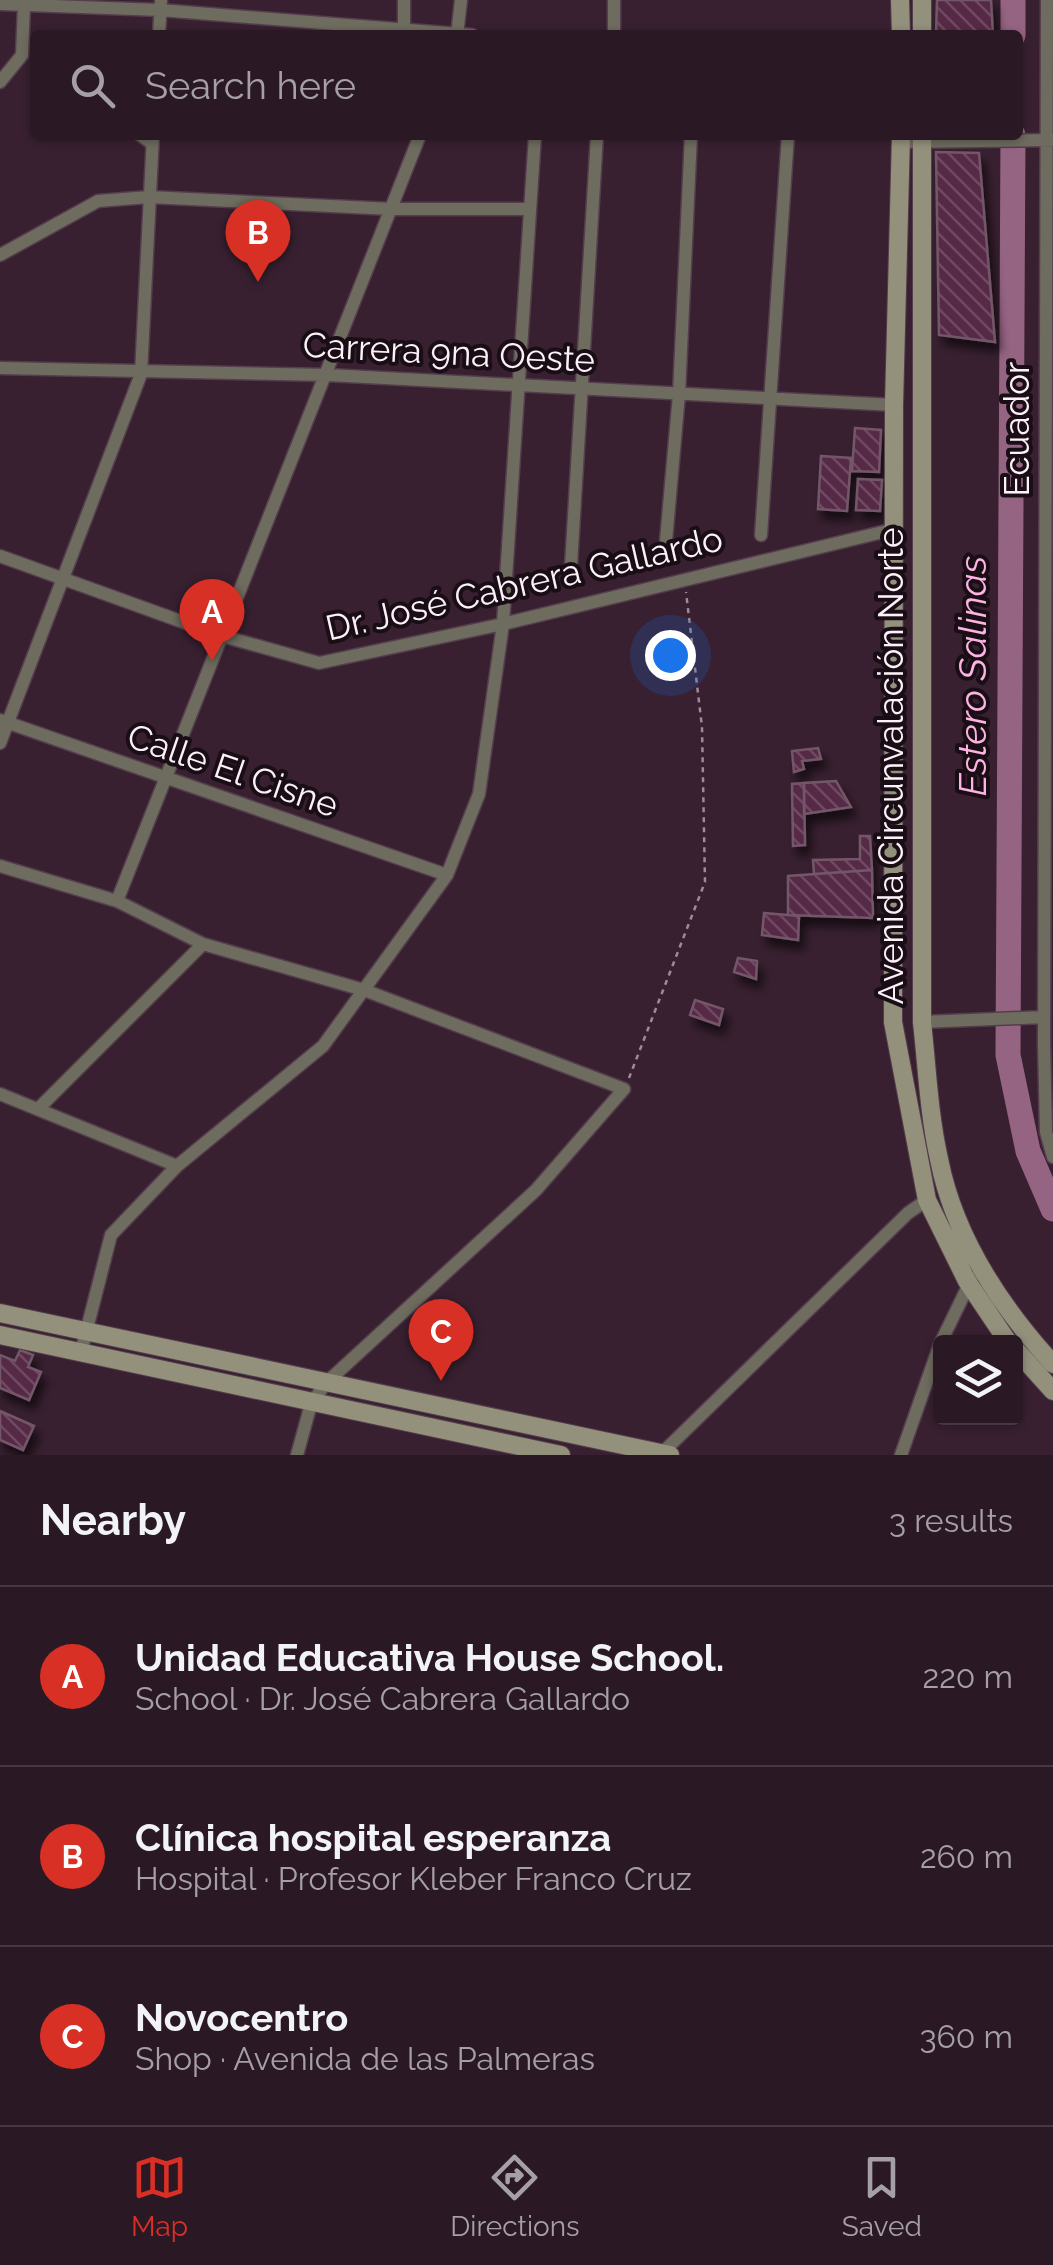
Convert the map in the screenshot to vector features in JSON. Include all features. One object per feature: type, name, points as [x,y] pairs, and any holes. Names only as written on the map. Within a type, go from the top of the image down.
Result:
[{"type":"main road","points":[[900,0],[901,30]]},
{"type":"main road","points":[[922,0],[922,30]]},
{"type":"main road","name":"Avenida Circunvalación Norte","points":[[902,140],[894,405],[893,1022],[927,1200],[975,1276],[1004,1335]]},
{"type":"main road","name":"Avenida Circunvalación Norte","points":[[922,140],[922,1022],[938,1159],[975,1276],[1053,1364]]},
{"type":"main road","points":[[895,568],[924,569]]},
{"type":"main road","points":[[0,1313],[664,1454]]},
{"type":"main road","points":[[0,1335],[561,1455]]},
{"type":"main road","points":[[1023,1358],[1053,1391]]},
{"type":"street","points":[[404,0],[404,28]]},
{"type":"street","points":[[461,0],[462,30]]},
{"type":"street","points":[[614,0],[614,30]]},
{"type":"street","name":"Ecuador","points":[[1048,0],[1048,1001],[1038,1017],[1046,1132],[1053,1157]]},
{"type":"street","points":[[0,4],[160,5],[423,30]]},
{"type":"street","points":[[0,82],[22,55],[24,4]]},
{"type":"street","points":[[159,30],[160,5]]},
{"type":"street","points":[[117,902],[162,779],[328,375],[418,140]]},
{"type":"street","points":[[82,1352],[111,1236],[176,1166],[323,1046],[447,875],[479,794],[503,624],[535,140]]},
{"type":"street","points":[[570,582],[597,140]]},
{"type":"street","points":[[665,552],[679,394],[691,140]]},
{"type":"street","points":[[761,535],[788,140]]},
{"type":"street","points":[[947,140],[1047,141]]},
{"type":"street","points":[[0,743],[4,721],[141,374],[153,141]]},
{"type":"street","points":[[0,255],[98,201],[149,197],[392,210],[528,209]]},
{"type":"street","name":"Carrera 9na Oeste","points":[[0,368],[328,375],[894,405]]},
{"type":"street","name":"Dr. José Cabrera Gallardo","points":[[0,556],[219,636],[319,663],[503,624],[684,577],[896,529]]},
{"type":"street","name":"Calle El Cisne","points":[[4,721],[447,875]]},
{"type":"street","points":[[0,866],[117,902],[203,944],[364,990],[624,1089],[536,1190],[326,1383],[311,1404],[298,1455]]},
{"type":"street","points":[[39,1108],[203,944]]},
{"type":"street","points":[[922,1022],[1038,1017]]},
{"type":"street","points":[[0,1094],[118,1146],[176,1166]]},
{"type":"street","points":[[664,1454],[908,1213],[927,1200]]},
{"type":"street","points":[[945,1335],[975,1276]]},
{"type":"street","points":[[901,1455],[933,1365]]},
{"type":"lane","points":[[22,55],[30,61]]},
{"type":"path","points":[[624,1089],[705,882],[702,726],[684,577]]},
{"type":"building","points":[[937,0],[991,0],[993,30],[936,30]]},
{"type":"building","points":[[936,152],[979,153],[995,342],[939,335]]},
{"type":"building","points":[[855,428],[881,430],[879,472],[852,471]]},
{"type":"building","points":[[821,456],[851,458],[847,511],[818,509]]},
{"type":"building","points":[[858,479],[882,480],[880,511],[856,510]]},
{"type":"building","points":[[818,748],[821,759],[802,761],[804,769],[794,772],[792,751]]},
{"type":"building","points":[[836,781],[851,807],[804,814],[804,783]]},
{"type":"building","points":[[804,783],[805,845],[793,846],[792,784]]},
{"type":"building","points":[[860,836],[870,836],[872,870],[814,874],[813,860],[860,859]]},
{"type":"building","points":[[872,870],[873,918],[788,915],[788,876]]},
{"type":"building","points":[[764,913],[799,916],[798,940],[762,935]]},
{"type":"building","points":[[738,958],[757,961],[756,979],[734,972]]},
{"type":"building","points":[[695,1000],[723,1009],[719,1025],[690,1015]]},
{"type":"building","points":[[20,1350],[33,1355],[28,1367],[41,1372],[29,1400],[0,1388],[0,1355],[15,1361]]},
{"type":"building","points":[[0,1411],[34,1426],[23,1450],[0,1440]]},
{"type":"waterway","name":"Estero Salinas","points":[[1013,0],[1013,30]]},
{"type":"waterway","name":"Estero Salinas","points":[[1013,140],[1008,1055],[1028,1151],[1053,1209]]},
{"type":"place","name":"Clínica hospital esperanza","points":[[258,282]]},
{"type":"place","name":"Unidad Educativa House School.","points":[[212,661]]},
{"type":"place","name":"Novocentro","points":[[441,1381]]}]
